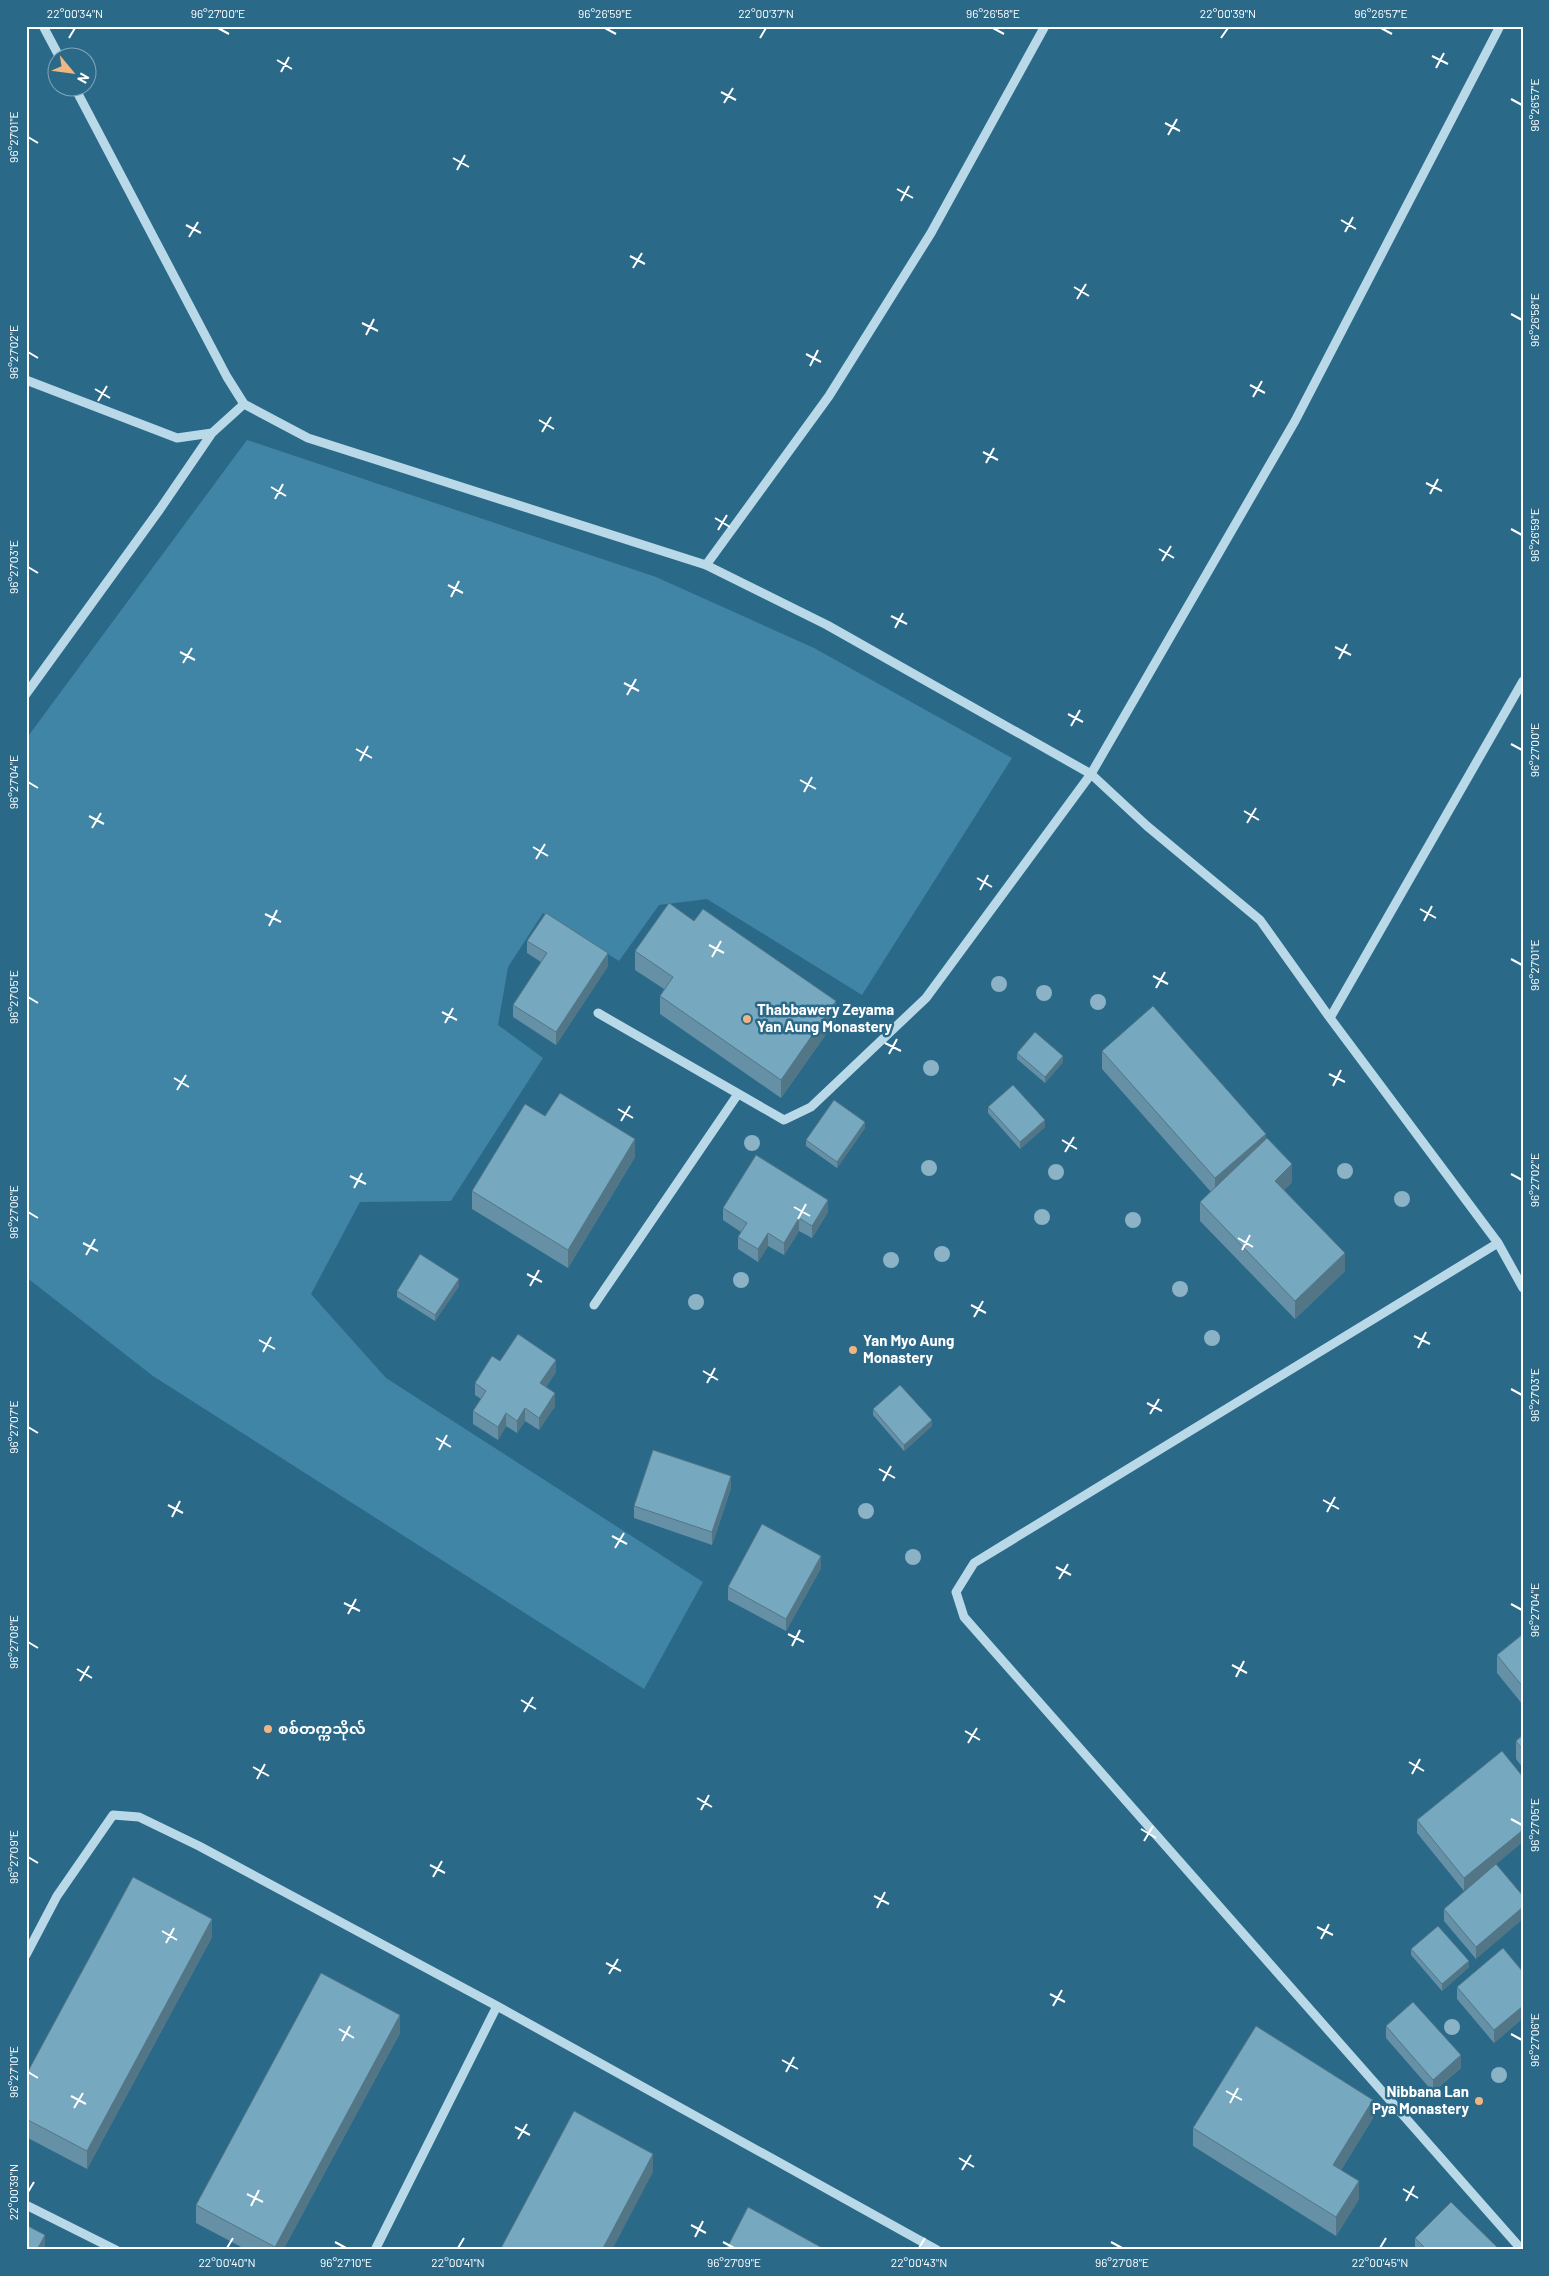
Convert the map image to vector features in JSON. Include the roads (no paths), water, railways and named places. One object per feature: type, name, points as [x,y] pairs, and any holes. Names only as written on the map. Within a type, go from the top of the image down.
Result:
[{"type":"street","points":[[44,26],[55,48]]},
{"type":"street","points":[[706,565],[834,388],[931,233],[1045,26]]},
{"type":"street","points":[[598,1013],[784,1120],[811,1107],[926,998],[1091,774],[1295,421],[1500,26]]},
{"type":"street","points":[[81,98],[227,377],[244,404],[308,438],[706,565],[827,625],[1091,774],[1147,826],[1260,920],[1330,1018],[1498,1243],[1522,1287]]},
{"type":"street","points":[[26,380],[177,438],[212,433]]},
{"type":"street","points":[[26,694],[160,510],[212,433],[244,404]]},
{"type":"street","points":[[1330,1018],[1523,680]]},
{"type":"street","points":[[594,1305],[738,1094]]},
{"type":"street","points":[[1498,1243],[974,1563],[956,1592],[964,1617],[1522,2250]]},
{"type":"street","points":[[26,1955],[57,1896],[113,1816],[139,1817],[208,1851],[498,2006],[937,2250]]},
{"type":"street","points":[[375,2250],[498,2006]]},
{"type":"street","points":[[26,2205],[116,2250]]},
{"type":"place","name":"Thabbawery Zeyama Yan Aung Monastery","points":[[747,1019]]},
{"type":"place","name":"Yan Myo Aung Monastery","points":[[853,1350]]},
{"type":"place","name":"စစ်‌တက္ကသိုလ်","points":[[268,1729]]},
{"type":"place","name":"Nibbana Lan Pya Monastery","points":[[1479,2101]]}]
